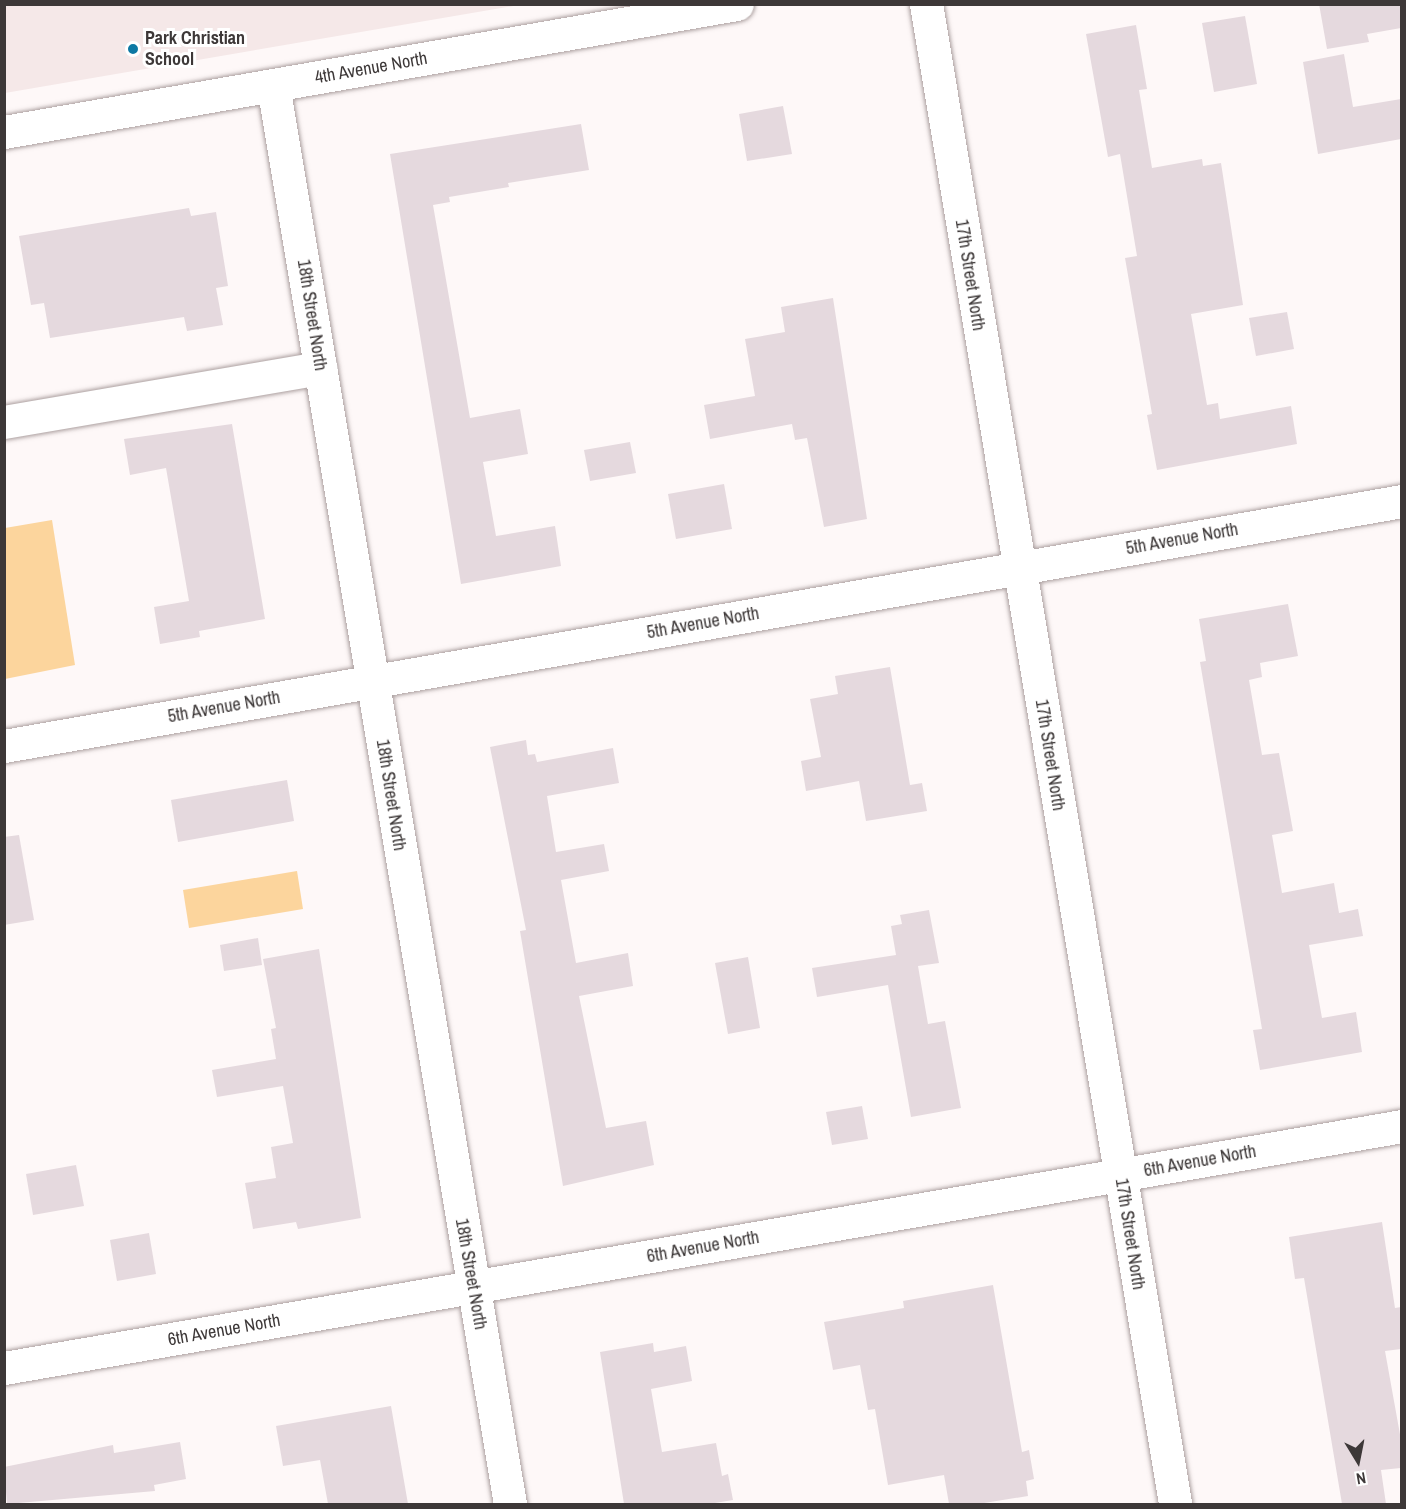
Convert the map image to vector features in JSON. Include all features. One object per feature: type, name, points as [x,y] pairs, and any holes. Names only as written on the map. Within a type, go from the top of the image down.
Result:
[{"type":"street","name":"4th Avenue North","points":[[4,132],[737,4]]},
{"type":"street","name":"17th Street North","points":[[926,4],[1175,1504]]},
{"type":"street","name":"18th Street North","points":[[273,85],[510,1504]]},
{"type":"street","points":[[4,422],[320,368]]},
{"type":"street","name":"5th Avenue North","points":[[4,746],[1401,501]]},
{"type":"street","name":"6th Avenue North","points":[[4,1368],[1401,1126]]},
{"type":"shaded area","name":"Park Christian School","points":[[5,4],[519,4],[519,5],[5,93]]},
{"type":"shaded area","points":[[52,520],[75,665],[5,679],[5,528]]},
{"type":"shaded area","points":[[297,871],[303,909],[189,928],[183,890]]},
{"type":"building","points":[[1319,4],[1401,4],[1401,28],[1367,34],[1369,42],[1327,49]]},
{"type":"building","points":[[1245,16],[1257,84],[1214,92],[1202,23]]},
{"type":"building","points":[[1136,25],[1147,89],[1139,90],[1152,168],[1202,159],[1203,166],[1221,163],[1243,305],[1191,314],[1207,405],[1218,403],[1220,419],[1291,406],[1297,444],[1157,470],[1147,415],[1152,414],[1125,258],[1137,256],[1120,154],[1108,157],[1086,34]]},
{"type":"building","points":[[1344,54],[1353,107],[1401,99],[1401,139],[1318,154],[1303,62]]},
{"type":"building","points":[[783,106],[792,154],[747,161],[739,114]]},
{"type":"building","points":[[581,124],[589,170],[508,183],[509,187],[449,197],[450,202],[433,205],[470,418],[520,409],[528,454],[483,462],[496,536],[555,526],[561,566],[461,584],[390,154]]},
{"type":"building","points":[[189,208],[191,216],[216,212],[228,286],[216,288],[223,325],[187,331],[184,317],[50,338],[44,303],[31,305],[19,236]]},
{"type":"building","points":[[833,298],[867,519],[824,527],[807,438],[795,440],[792,424],[710,439],[704,405],[755,396],[745,339],[785,332],[781,307]]},
{"type":"building","points":[[1287,312],[1294,349],[1256,356],[1249,318]]},
{"type":"building","points":[[232,424],[265,619],[199,631],[200,637],[160,644],[154,607],[189,601],[166,468],[130,475],[124,439]]},
{"type":"building","points":[[630,442],[636,473],[590,481],[584,450]]},
{"type":"building","points":[[724,484],[732,529],[676,539],[668,494]]},
{"type":"building","points":[[1288,604],[1298,656],[1260,663],[1262,677],[1249,680],[1262,755],[1279,753],[1293,831],[1272,835],[1282,893],[1334,883],[1339,913],[1358,909],[1363,936],[1309,945],[1322,1018],[1356,1012],[1362,1052],[1260,1070],[1253,1030],[1262,1029],[1200,662],[1206,661],[1199,619]]},
{"type":"building","points":[[890,667],[910,785],[922,783],[927,811],[866,821],[859,781],[806,791],[801,761],[821,757],[810,699],[838,694],[835,676]]},
{"type":"building","points":[[526,740],[528,755],[535,754],[537,762],[613,748],[619,783],[547,796],[556,852],[604,844],[609,871],[561,880],[576,963],[628,953],[633,986],[579,996],[606,1128],[646,1121],[654,1165],[563,1186],[520,931],[526,930],[490,747]]},
{"type":"building","points":[[287,780],[294,821],[178,842],[171,800]]},
{"type":"building","points":[[19,835],[34,920],[4,925],[4,837]]},
{"type":"building","points":[[929,910],[939,963],[918,966],[928,1024],[945,1021],[961,1108],[911,1117],[888,985],[817,997],[812,968],[896,955],[891,926],[902,924],[900,915]]},
{"type":"building","points":[[258,938],[262,965],[224,971],[220,945]]},
{"type":"building","points":[[319,949],[361,1218],[298,1229],[296,1222],[253,1229],[245,1183],[276,1178],[271,1147],[293,1143],[283,1086],[217,1097],[212,1070],[276,1059],[271,1029],[276,1028],[263,959]]},
{"type":"building","points":[[748,957],[760,1028],[728,1034],[715,963]]},
{"type":"building","points":[[862,1106],[868,1139],[832,1145],[826,1112]]},
{"type":"building","points":[[76,1165],[84,1206],[33,1215],[26,1174]]},
{"type":"building","points":[[1382,1222],[1395,1308],[1401,1307],[1401,1349],[1385,1351],[1401,1440],[1401,1468],[1381,1470],[1386,1504],[1342,1504],[1304,1278],[1295,1279],[1289,1237]]},
{"type":"building","points":[[149,1233],[156,1274],[117,1281],[110,1240]]},
{"type":"building","points":[[993,1285],[1022,1452],[1029,1450],[1034,1479],[1026,1481],[1028,1496],[978,1504],[949,1504],[944,1475],[888,1485],[875,1409],[868,1410],[860,1365],[833,1370],[824,1322],[904,1308],[903,1301]]},
{"type":"building","points":[[653,1343],[654,1352],[686,1346],[692,1381],[651,1389],[662,1452],[716,1443],[722,1476],[728,1474],[733,1500],[709,1504],[624,1504],[600,1352]]},
{"type":"building","points":[[391,1406],[408,1504],[328,1504],[320,1460],[283,1466],[276,1426]]},
{"type":"building","points":[[180,1442],[186,1479],[154,1485],[155,1491],[7,1504],[4,1467],[113,1445],[114,1453]]},
{"type":"place","name":"Park Christian School","points":[[133,49]]}]
